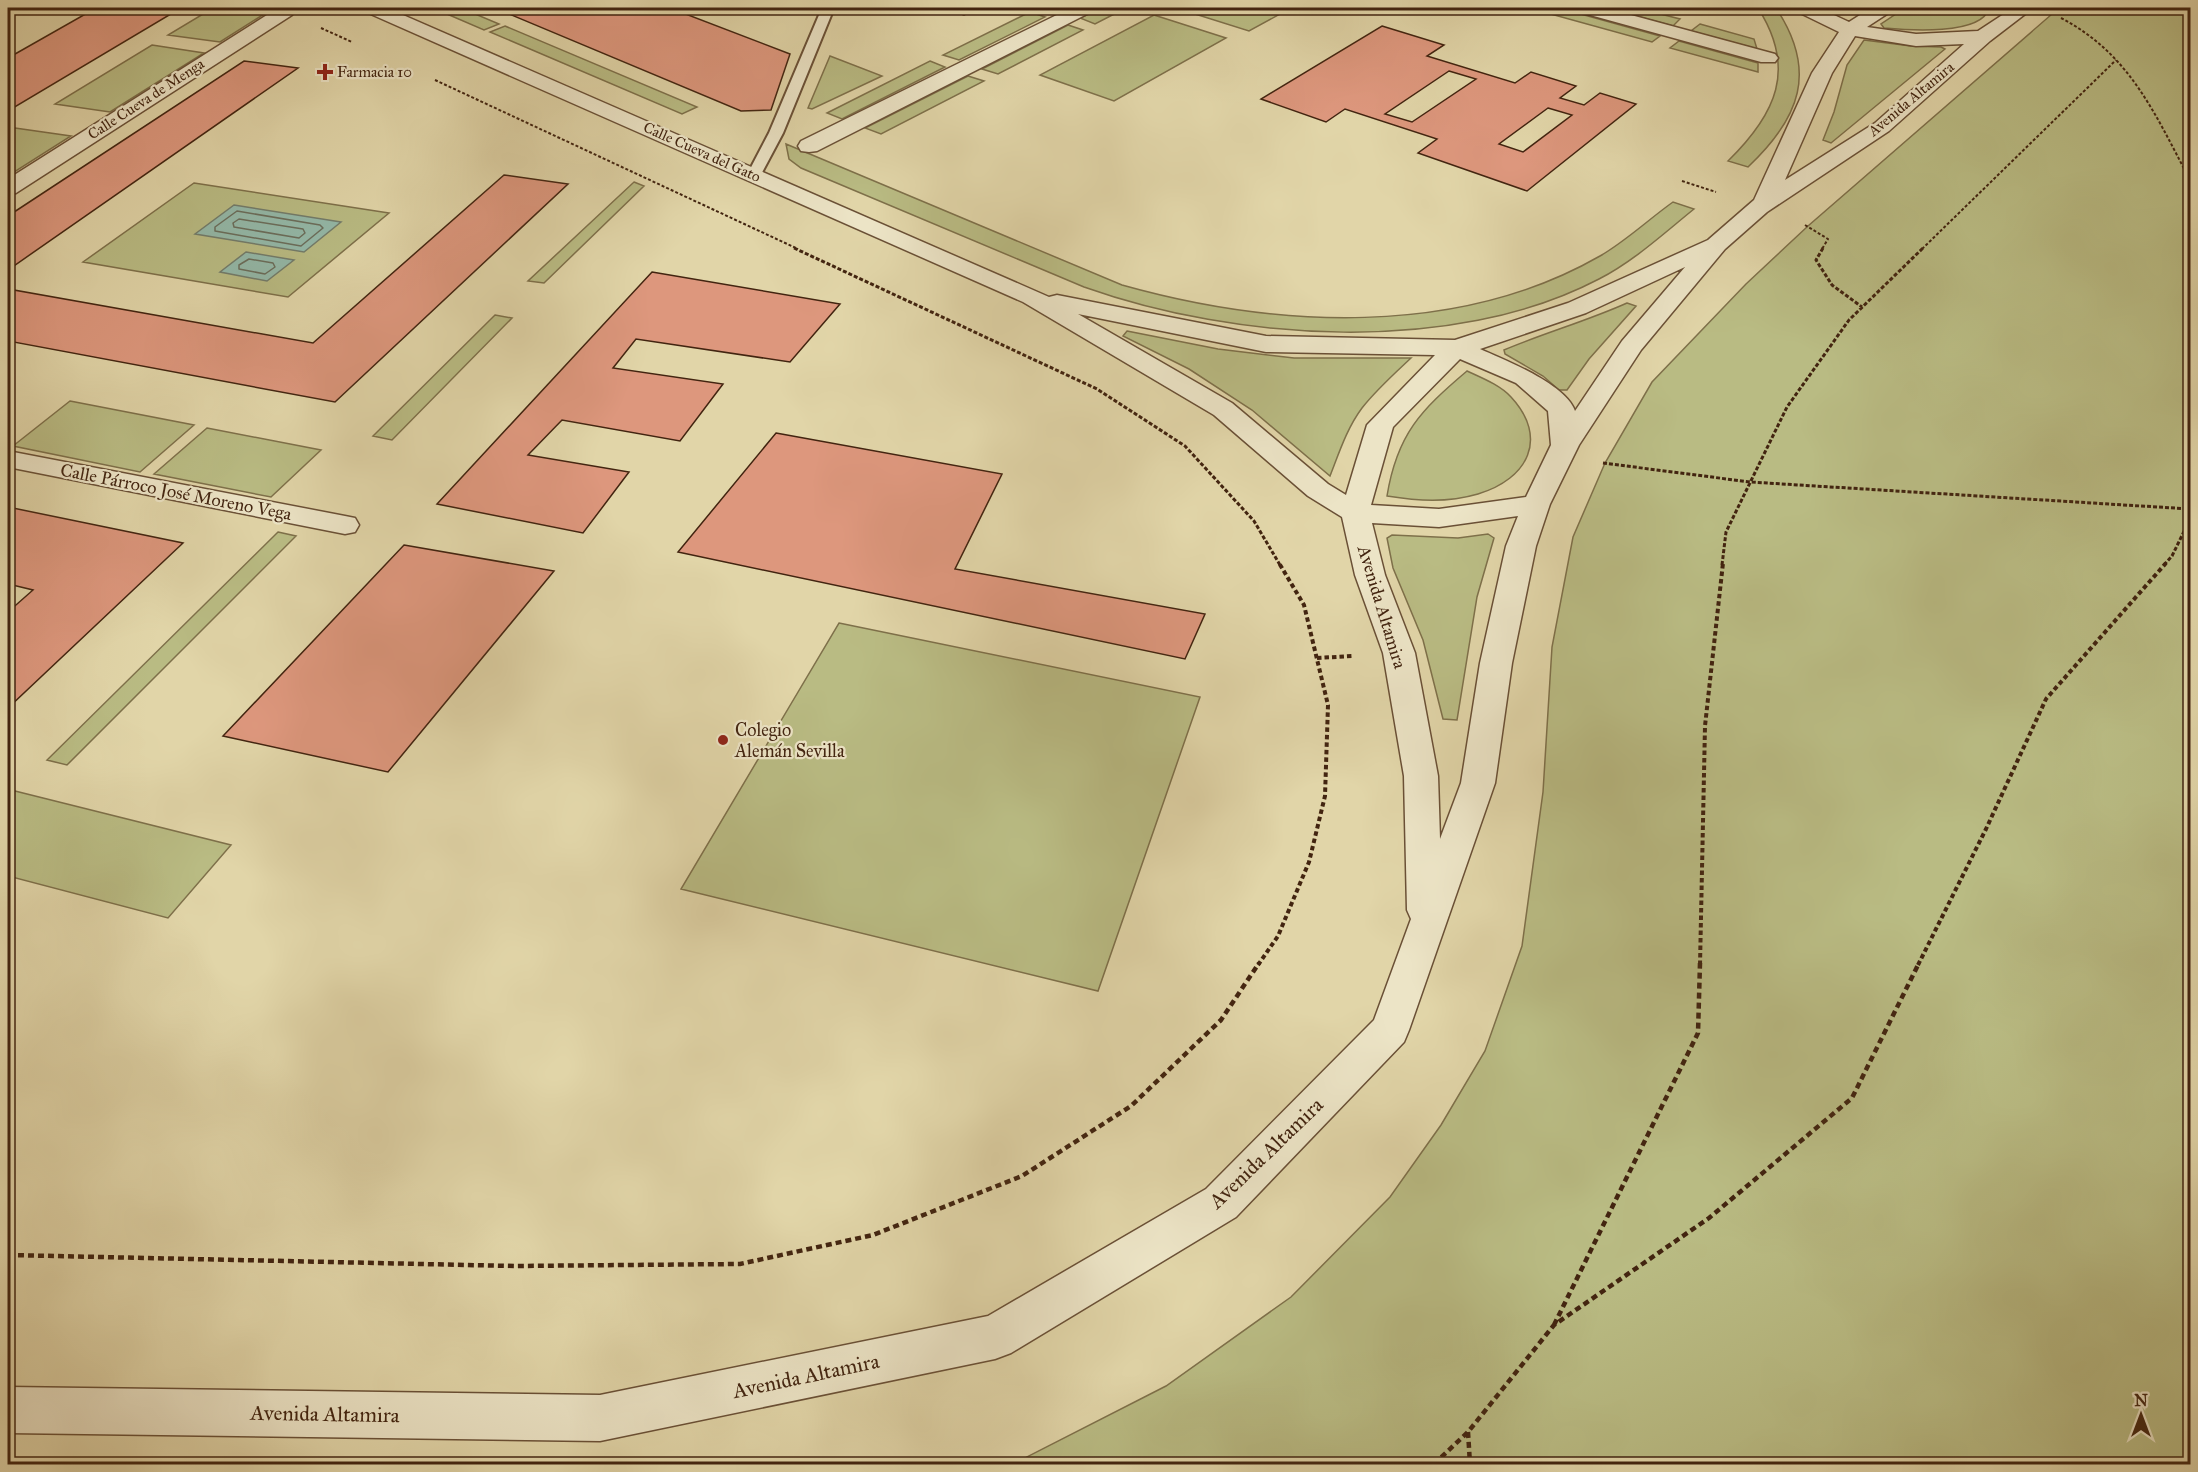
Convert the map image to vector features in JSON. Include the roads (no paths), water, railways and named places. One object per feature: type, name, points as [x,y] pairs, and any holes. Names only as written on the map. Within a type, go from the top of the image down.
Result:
[{"type":"street","name":"Calle Cueva del Gato","points":[[373,8],[1032,297]]},
{"type":"street","points":[[809,146],[1084,8]]},
{"type":"street","points":[[1586,8],[1768,58]]},
{"type":"street","points":[[1805,8],[1850,30],[1916,40],[1983,37]]},
{"type":"street","name":"Avenida Altamira","points":[[1763,205],[1822,73],[1850,30],[1883,8]]},
{"type":"street","name":"Avenida Altamira","points":[[8,1410],[600,1418],[995,1337],[1221,1203],[1390,1030],[1478,783],[1499,651],[1521,546],[1536,504],[1563,448],[1631,346],[1717,244],[1763,205],[1882,127],[2015,10]]},
{"type":"street","name":"Calle Cueva de Menga","points":[[8,188],[285,11]]},
{"type":"street","name":"Avenida Altamira","points":[[1425,930],[1421,776],[1399,653],[1370,575],[1355,513],[1380,425],[1457,348],[1577,308],[1717,244]]},
{"type":"street","points":[[1032,297],[1266,344],[1457,348],[1525,378],[1561,408],[1563,448]]},
{"type":"street","points":[[1032,297],[1223,410],[1318,490],[1355,513],[1439,518],[1536,504]]},
{"type":"street","name":"Calle Párroco José Moreno Vega","points":[[8,459],[345,525]]},
{"type":"lane","points":[[754,175],[777,133],[828,8]]},
{"type":"water","points":[[234,205],[341,222],[304,252],[195,234]]},
{"type":"water","points":[[246,252],[294,260],[267,281],[220,272]]},
{"type":"place","name":"Farmacia 10","points":[[325,72]]},
{"type":"place","name":"Colegio Alemán Sevilla","points":[[723,740]]}]
